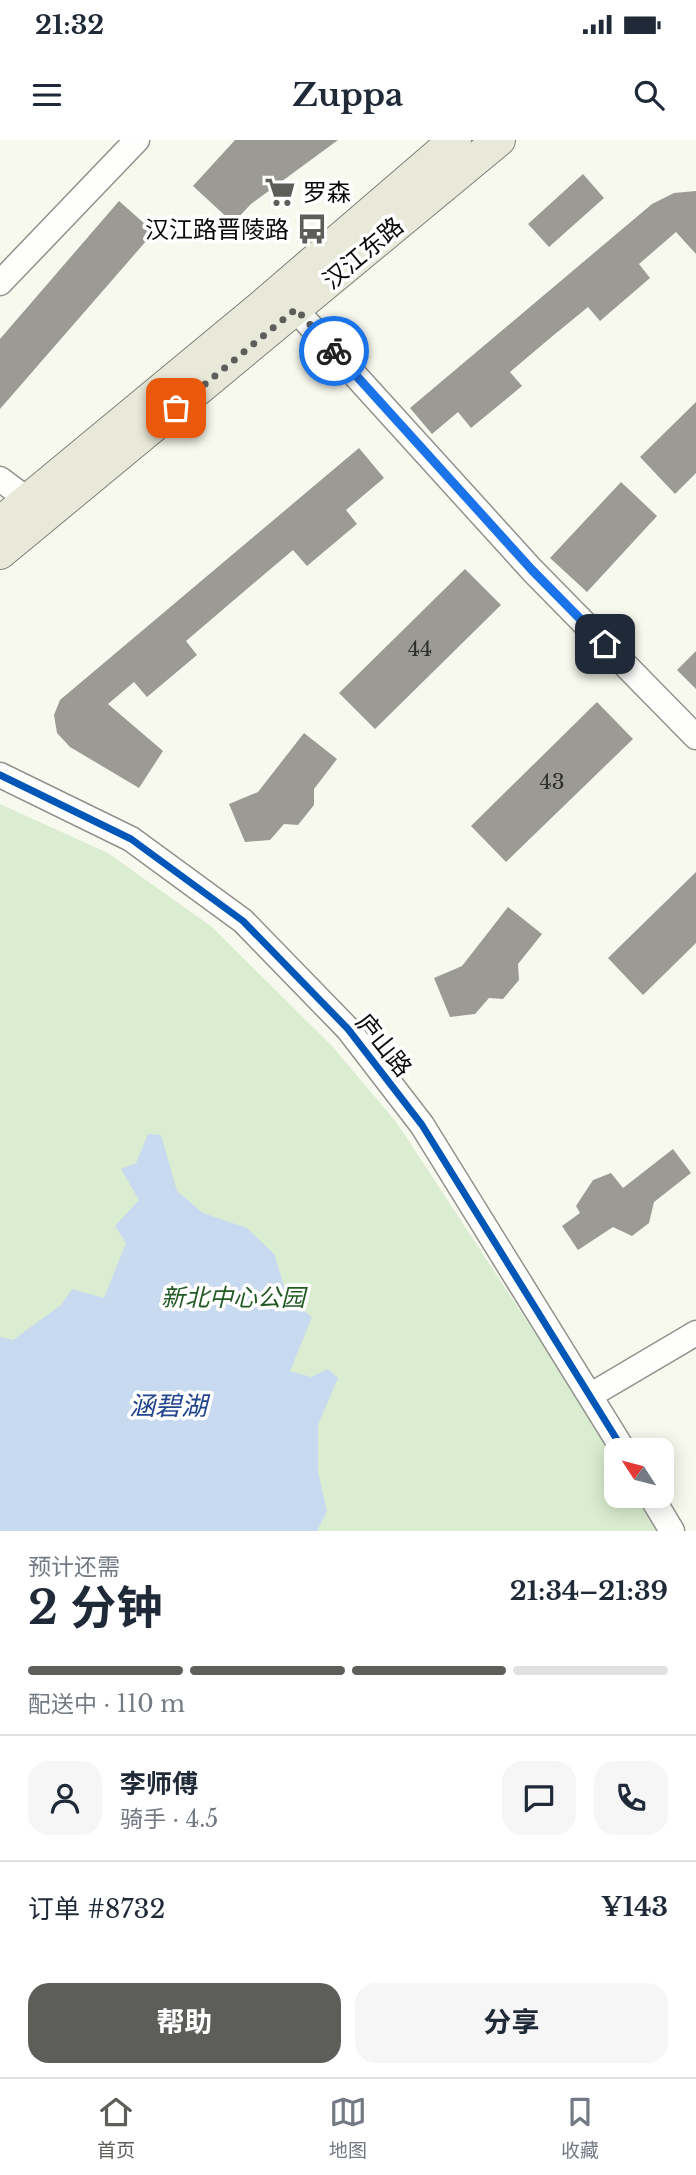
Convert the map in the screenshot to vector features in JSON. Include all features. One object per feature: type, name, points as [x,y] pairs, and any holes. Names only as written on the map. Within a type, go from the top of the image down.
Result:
[{"type":"main road","name":"汉江东路","points":[[0,523],[262,306],[454,140]]},
{"type":"main road","name":"汉江东路","points":[[0,553],[499,140]]},
{"type":"street","points":[[0,283],[137,140]]},
{"type":"street","points":[[296,309],[532,570],[696,737]]},
{"type":"street","points":[[0,479],[28,500]]},
{"type":"street","name":"庐山路","points":[[0,775],[131,839],[243,920],[348,1029],[422,1125],[617,1438]]},
{"type":"street","points":[[591,1395],[696,1333]]},
{"type":"street","points":[[658,1508],[671,1531]]},
{"type":"green space","name":"新北中心公园","points":[[0,804],[108,853],[212,927],[332,1046],[397,1123],[604,1443],[604,1508],[643,1508],[656,1531],[0,1531]]},
{"type":"water","name":"涵碧湖","points":[[148,1134],[161,1135],[177,1191],[203,1213],[247,1228],[274,1254],[288,1298],[312,1317],[290,1371],[311,1377],[328,1369],[338,1378],[318,1425],[318,1472],[327,1511],[317,1531],[0,1531],[0,1337],[13,1340],[61,1305],[72,1289],[104,1298],[126,1243],[115,1226],[139,1200],[121,1169],[136,1163]]},
{"type":"building","points":[[235,140],[338,140],[251,204],[233,223],[193,186]]},
{"type":"building","points":[[583,174],[604,198],[549,247],[528,224]]},
{"type":"building","points":[[696,191],[696,254],[676,232],[639,264],[650,278],[600,321],[588,307],[549,339],[510,372],[522,386],[471,428],[458,412],[432,434],[410,408],[652,204],[674,193]]},
{"type":"building","points":[[119,201],[154,232],[0,409],[0,339]]},
{"type":"building","points":[[696,402],[696,473],[675,494],[640,457]]},
{"type":"building","points":[[359,448],[384,478],[346,510],[357,524],[307,566],[293,550],[186,641],[197,655],[147,697],[134,682],[108,704],[163,751],[139,788],[70,747],[57,733],[54,715],[60,700]]},
{"type":"building","points":[[621,482],[657,516],[587,592],[550,558]]},
{"type":"building","points":[[465,569],[501,605],[375,729],[339,693]]},
{"type":"building","points":[[696,651],[696,689],[677,670]]},
{"type":"building","points":[[597,702],[633,739],[506,862],[471,826]]},
{"type":"building","points":[[304,733],[337,759],[314,789],[314,805],[298,825],[284,824],[270,840],[245,842],[229,804],[258,792]]},
{"type":"building","points":[[696,872],[696,943],[643,995],[608,958]]},
{"type":"building","points":[[508,907],[542,934],[518,964],[519,980],[503,999],[489,998],[475,1014],[450,1017],[434,978],[462,966]]},
{"type":"building","points":[[673,1149],[691,1173],[654,1202],[649,1223],[632,1236],[613,1227],[578,1250],[562,1226],[580,1213],[576,1206],[593,1180],[611,1173],[623,1188]]},
{"type":"cycle path","points":[[0,775],[131,839],[243,921],[348,1029],[422,1125],[616,1438]]},
{"type":"way so far","points":[[176,408],[296,309],[334,351]]},
{"type":"place","name":"罗森","points":[[280,192]]},
{"type":"place","name":"汉江路晋陵路","points":[[312,229]]},
{"type":"route","points":[[334,351],[532,570],[605,644]]}]
